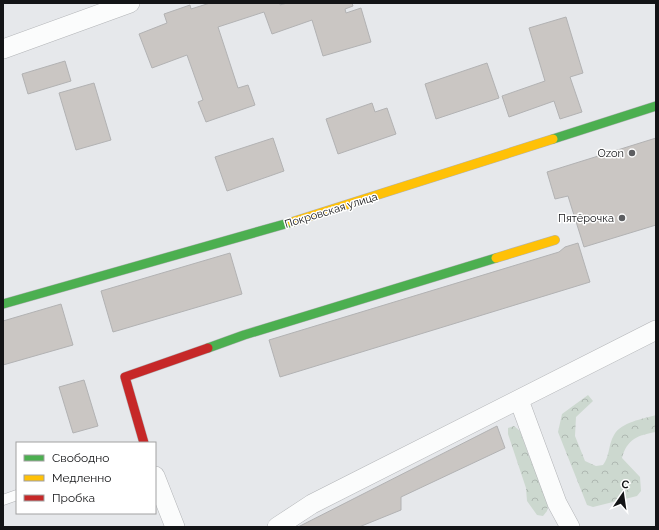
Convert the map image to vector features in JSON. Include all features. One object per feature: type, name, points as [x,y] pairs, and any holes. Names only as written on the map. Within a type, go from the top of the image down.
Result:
[{"type":"street","points":[[3,49],[130,3]]},
{"type":"street","name":"Покровская улица","points":[[3,304],[322,213],[656,106]]},
{"type":"street","points":[[144,442],[125,377],[244,335],[555,240]]},
{"type":"street","points":[[277,527],[312,504],[656,330]]},
{"type":"street","points":[[519,400],[557,503],[570,527]]},
{"type":"street","points":[[156,479],[175,527]]},
{"type":"lane","points":[[3,500],[16,495]]},
{"type":"green space","points":[[588,395],[593,401],[576,417],[575,436],[585,461],[596,466],[603,465],[605,462],[612,439],[617,431],[627,424],[656,415],[656,432],[644,435],[630,442],[622,458],[640,477],[641,491],[637,496],[593,507],[587,505],[558,432],[562,414]]},
{"type":"green space","points":[[514,426],[520,431],[529,456],[550,497],[547,511],[543,516],[537,515],[527,501],[526,488],[508,434],[508,428]]},
{"type":"building","points":[[210,3],[280,3],[280,5],[287,3],[352,3],[353,6],[345,9],[346,13],[361,8],[371,42],[323,56],[312,20],[272,34],[264,12],[218,27],[238,88],[248,85],[255,105],[206,122],[198,102],[203,100],[187,55],[152,68],[139,34],[167,23],[164,14],[190,5],[191,9]]},
{"type":"building","points":[[566,17],[583,73],[570,77],[582,112],[560,119],[554,101],[509,117],[502,96],[545,81],[529,28]]},
{"type":"building","points":[[65,61],[71,81],[28,94],[22,74]]},
{"type":"building","points":[[487,63],[499,98],[436,119],[425,84]]},
{"type":"building","points":[[94,83],[111,140],[76,150],[59,93]]},
{"type":"building","points":[[372,103],[375,112],[387,108],[396,134],[338,154],[326,119]]},
{"type":"building","points":[[273,138],[284,171],[227,191],[215,157]]},
{"type":"building","points":[[656,138],[656,225],[584,247],[568,196],[555,199],[547,172]]},
{"type":"building","points":[[578,243],[590,282],[280,377],[269,340],[559,252],[565,247]]},
{"type":"building","points":[[230,253],[242,294],[113,332],[101,291]]},
{"type":"building","points":[[61,304],[73,345],[3,365],[3,321]]},
{"type":"building","points":[[84,380],[98,426],[73,433],[59,387]]},
{"type":"building","points":[[497,426],[505,448],[401,497],[401,510],[359,527],[298,527]]},
{"type":"traffic: fast","points":[[553,139],[656,106]]},
{"type":"traffic: fast","points":[[3,304],[292,222]]},
{"type":"traffic: fast","points":[[208,348],[244,335],[496,258]]},
{"type":"traffic: slow","points":[[292,222],[553,139]]},
{"type":"traffic: slow","points":[[496,258],[555,240]]},
{"type":"traffic: jam","points":[[144,442],[125,377],[208,348]]},
{"type":"place","name":"Ozon","points":[[632,153]]},
{"type":"place","name":"Пятёрочка","points":[[622,218]]}]
